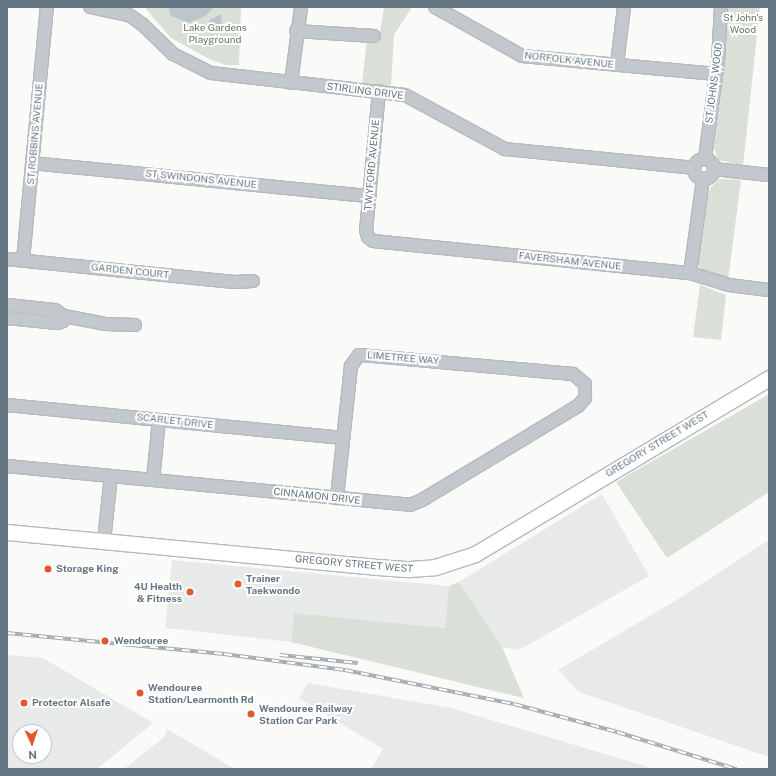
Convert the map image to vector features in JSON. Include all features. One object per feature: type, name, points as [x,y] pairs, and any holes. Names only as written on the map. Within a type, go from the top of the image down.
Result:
[{"type":"main road","name":"GREGORY STREET WEST","points":[[8,532],[396,568],[442,566],[475,554],[769,378]]},
{"type":"street","name":"ST ROBBINS AVENUE","points":[[23,260],[47,7]]},
{"type":"street","name":"STIRLING DRIVE","points":[[90,7],[129,15],[139,22],[173,54],[204,71],[225,76],[379,91],[414,98],[505,149],[694,168]]},
{"type":"street","points":[[291,83],[296,31],[301,7]]},
{"type":"street","points":[[617,64],[624,7]]},
{"type":"street","name":"ST JOHNS WOOD","points":[[705,158],[716,74],[721,7]]},
{"type":"street","name":"NORFOLK AVENUE","points":[[439,8],[522,56],[716,74]]},
{"type":"street","points":[[296,31],[374,36]]},
{"type":"street","name":"TWYFORD AVENUE","points":[[369,239],[366,231],[379,91]]},
{"type":"street","points":[[705,158],[713,163],[714,169],[712,175],[703,179],[698,176],[694,168],[696,162],[705,158]]},
{"type":"street","name":"ST SWINDONS AVENUE","points":[[32,163],[369,196]]},
{"type":"street","points":[[714,169],[769,175]]},
{"type":"street","points":[[690,273],[703,179]]},
{"type":"street","name":"FAVERSHAM AVENUE","points":[[369,239],[380,243],[690,273],[728,285],[769,290]]},
{"type":"street","name":"GARDEN COURT","points":[[7,259],[234,282],[253,281]]},
{"type":"street","points":[[64,316],[61,322],[8,318],[9,305],[60,311],[64,316],[117,326],[135,325]]},
{"type":"street","points":[[50,322],[51,310]]},
{"type":"street","name":"LIMETREE WAY","points":[[338,498],[351,365],[356,357],[363,354],[573,374],[582,379],[586,387]]},
{"type":"street","name":"CINNAMON DRIVE","points":[[7,466],[404,505],[419,502],[578,406],[585,398],[586,387]]},
{"type":"street","name":"SCARLET DRIVE","points":[[7,405],[343,438]]},
{"type":"street","points":[[153,480],[159,420]]},
{"type":"street","points":[[104,541],[111,476]]},
{"type":"shaded area","points":[[168,7],[214,7],[207,15],[189,23],[171,16]]},
{"type":"shaded area","points":[[221,14],[222,27],[215,30],[207,26],[210,20]]},
{"type":"shaded area","points":[[602,494],[649,576],[519,650],[502,647],[459,582]]},
{"type":"shaded area","points":[[769,540],[769,757],[579,692],[558,670],[675,601]]},
{"type":"shaded area","points":[[172,560],[449,586],[445,628],[294,613],[291,642],[165,628]]},
{"type":"shaded area","points":[[7,655],[43,658],[153,723],[97,769],[7,769]]},
{"type":"shaded area","points":[[308,683],[451,708],[655,769],[371,769],[383,749],[299,698]]},
{"type":"shaded area","points":[[167,729],[235,769],[124,769],[164,737]]},
{"type":"green space","name":"Lake Gardens Playground","points":[[147,7],[241,7],[239,65],[226,65],[211,60],[171,38],[146,9]]},
{"type":"green space","points":[[384,7],[412,7],[394,35],[391,86],[362,83],[367,40],[379,40]]},
{"type":"green space","name":"St John's Wood","points":[[728,7],[760,7],[743,166],[719,160],[714,149],[725,58]]},
{"type":"green space","points":[[720,179],[741,180],[728,280],[702,270],[697,263],[705,203],[711,187]]},
{"type":"green space","points":[[700,285],[726,295],[721,340],[693,337]]},
{"type":"green space","points":[[769,394],[769,492],[667,558],[616,482]]},
{"type":"green space","points":[[459,582],[502,647],[524,698],[291,642],[294,613],[445,628],[449,586]]},
{"type":"railway","points":[[7,633],[224,654],[345,670],[514,704],[617,732],[736,769]]},
{"type":"railway","points":[[280,655],[358,663]]},
{"type":"place","name":"Storage King","points":[[48,569]]},
{"type":"place","name":"Trainer Taekwondo","points":[[238,584]]},
{"type":"place","name":"4U Health & Fitness","points":[[190,592]]},
{"type":"place","name":"Wendouree","points":[[105,641]]},
{"type":"place","name":"Wendouree Station/Learmonth Rd","points":[[140,693]]},
{"type":"place","name":"Protector Alsafe","points":[[24,703]]},
{"type":"place","name":"Wendouree Railway Station Car Park","points":[[251,714]]}]
